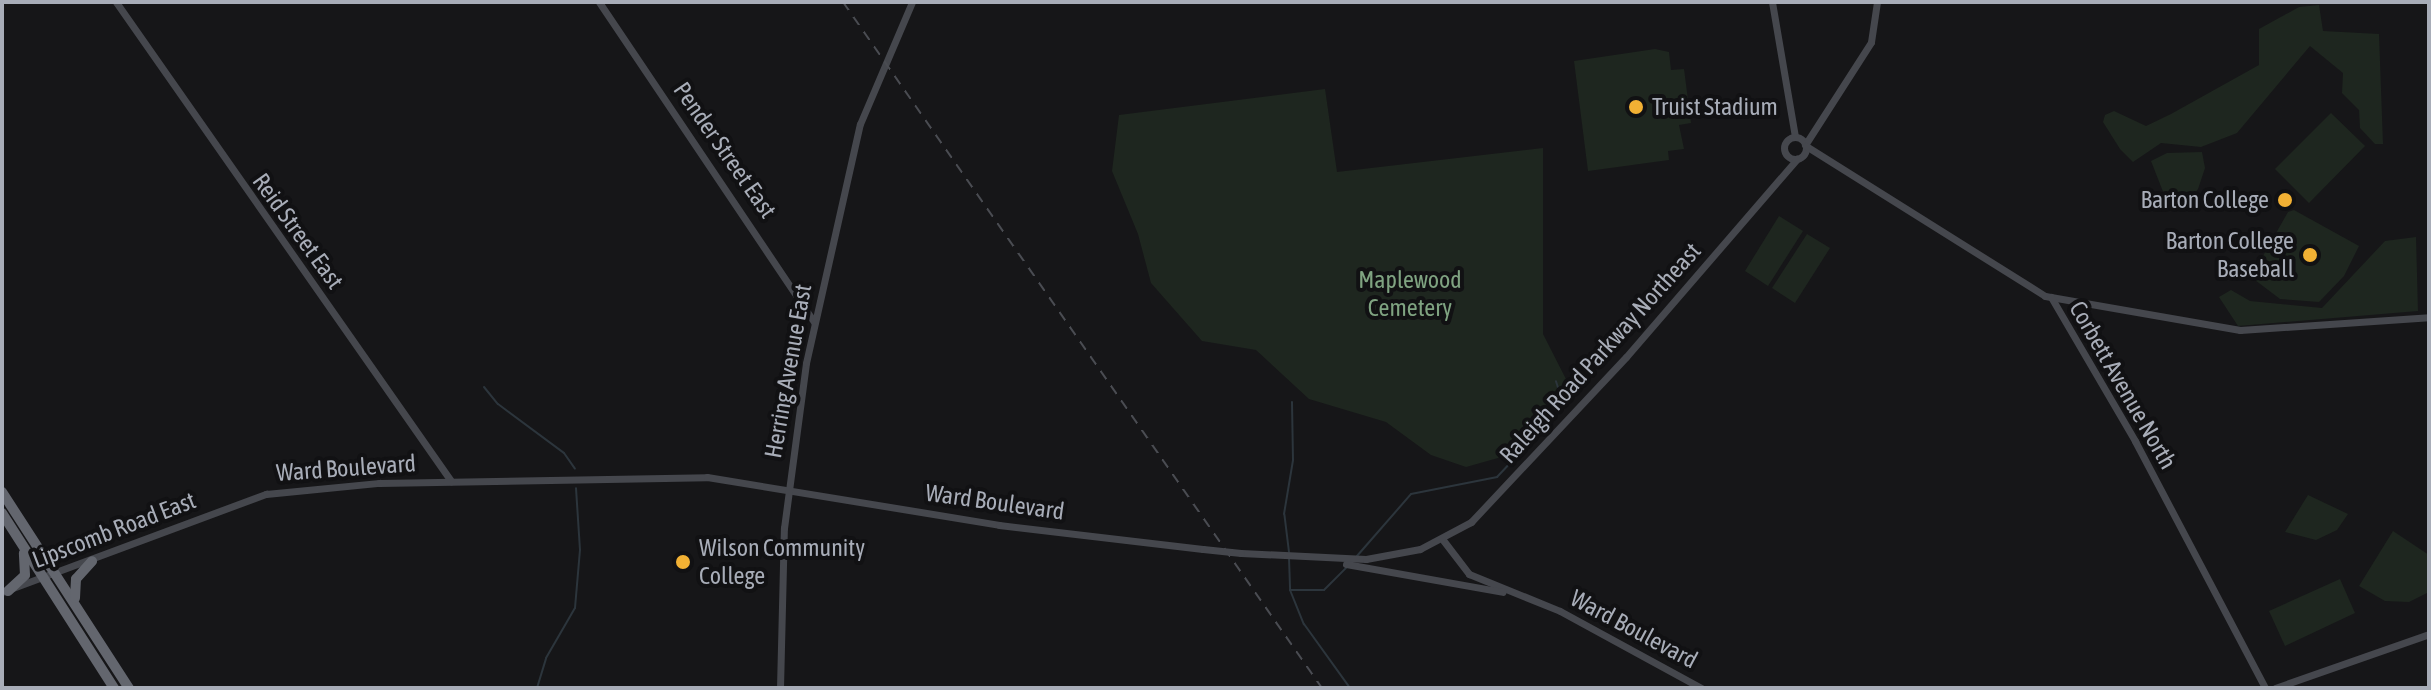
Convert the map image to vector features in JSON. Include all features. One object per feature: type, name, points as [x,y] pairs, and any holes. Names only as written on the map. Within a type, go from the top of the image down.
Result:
[{"type":"highway","points":[[2,492],[129,688]]},
{"type":"highway","points":[[2,513],[114,688]]},
{"type":"highway","points":[[5,591],[27,570],[19,540]]},
{"type":"highway","points":[[78,608],[74,584],[92,561]]},
{"type":"street","name":"Reid Street East","points":[[116,2],[451,481]]},
{"type":"street","name":"Pender Street East","points":[[599,2],[814,324]]},
{"type":"street","name":"Herring Avenue East","points":[[780,688],[788,488],[814,324],[860,124],[912,2]]},
{"type":"street","points":[[1772,2],[1787,111],[1796,137]]},
{"type":"street","points":[[1799,158],[1817,121],[1871,42],[1877,2]]},
{"type":"street","points":[[1787,111],[1785,153],[1799,158],[1821,158]]},
{"type":"street","points":[[1785,143],[1817,121]]},
{"type":"street","name":"Corbett Avenue North","points":[[1796,137],[1821,158],[2051,297],[2135,441],[2265,688]]},
{"type":"street","name":"Raleigh Road Parkway Northeast","points":[[1775,180],[1785,153]]},
{"type":"street","name":"Raleigh Road Parkway Northeast","points":[[1443,540],[1471,522],[1515,478],[1690,286],[1775,180],[1799,158]]},
{"type":"street","points":[[2051,297],[2240,330],[2429,317]]},
{"type":"street","name":"Ward Boulevard","points":[[239,504],[320,485],[696,476],[788,488],[999,525],[1334,561],[1399,555],[1443,540],[1469,574],[1525,597],[1701,688]]},
{"type":"street","name":"Lipscomb Road East","points":[[5,591],[239,504]]},
{"type":"street","points":[[1334,561],[1525,597]]},
{"type":"street","points":[[2275,688],[2429,634]]},
{"type":"green space","points":[[2319,5],[2323,31],[2379,34],[2383,144],[2375,144],[2360,128],[2359,110],[2342,93],[2343,73],[2310,46],[2237,133],[2201,147],[2161,143],[2133,162],[2120,149],[2103,122],[2105,115],[2114,111],[2146,126],[2171,114],[2259,65],[2259,29],[2299,7]]},
{"type":"green space","name":"Truist Stadium","points":[[1655,49],[1669,52],[1671,70],[1684,69],[1691,123],[1679,125],[1684,149],[1668,151],[1669,160],[1588,171],[1574,61]]},
{"type":"green space","name":"Maplewood Cemetery","points":[[1325,89],[1337,172],[1543,148],[1543,334],[1569,385],[1498,458],[1466,467],[1431,455],[1386,422],[1309,399],[1256,350],[1202,341],[1151,283],[1138,234],[1112,171],[1119,115]]},
{"type":"green space","points":[[2331,113],[2365,146],[2309,203],[2275,169]]},
{"type":"green space","points":[[2202,152],[2205,168],[2198,189],[2189,201],[2169,207],[2151,161],[2167,153]]},
{"type":"green space","name":"Barton College Baseball","points":[[2294,210],[2359,246],[2344,276],[2319,302],[2280,299],[2251,277],[2288,212]]},
{"type":"green space","points":[[1779,216],[1803,231],[1768,286],[1745,271]]},
{"type":"green space","points":[[1807,234],[1830,248],[1795,303],[1772,288]]},
{"type":"green space","points":[[2416,237],[2418,311],[2238,326],[2219,297],[2231,290],[2250,301],[2322,308],[2385,241]]},
{"type":"green space","points":[[2308,495],[2348,514],[2337,530],[2316,540],[2285,532]]},
{"type":"green space","points":[[2393,531],[2429,555],[2429,592],[2409,602],[2385,601],[2359,586]]},
{"type":"green space","points":[[2340,579],[2355,613],[2285,646],[2269,611]]},
{"type":"waterway","points":[[1357,556],[1411,494],[1497,477],[1564,406],[1556,381]]},
{"type":"waterway","points":[[484,387],[498,404],[564,453],[575,469]]},
{"type":"waterway","points":[[1289,552],[1284,514],[1293,460],[1292,402]]},
{"type":"waterway","points":[[537,688],[546,658],[575,608],[580,550],[576,488]]},
{"type":"waterway","points":[[1289,558],[1290,590],[1304,624],[1350,688]]},
{"type":"waterway","points":[[1290,590],[1324,590],[1347,567]]},
{"type":"railway","points":[[843,2],[1322,688]]},
{"type":"place","name":"Truist Stadium","points":[[1636,107]]},
{"type":"place","name":"Barton College","points":[[2285,200]]},
{"type":"place","name":"Barton College Baseball","points":[[2310,255]]},
{"type":"place","name":"Wilson Community College","points":[[683,562]]}]
